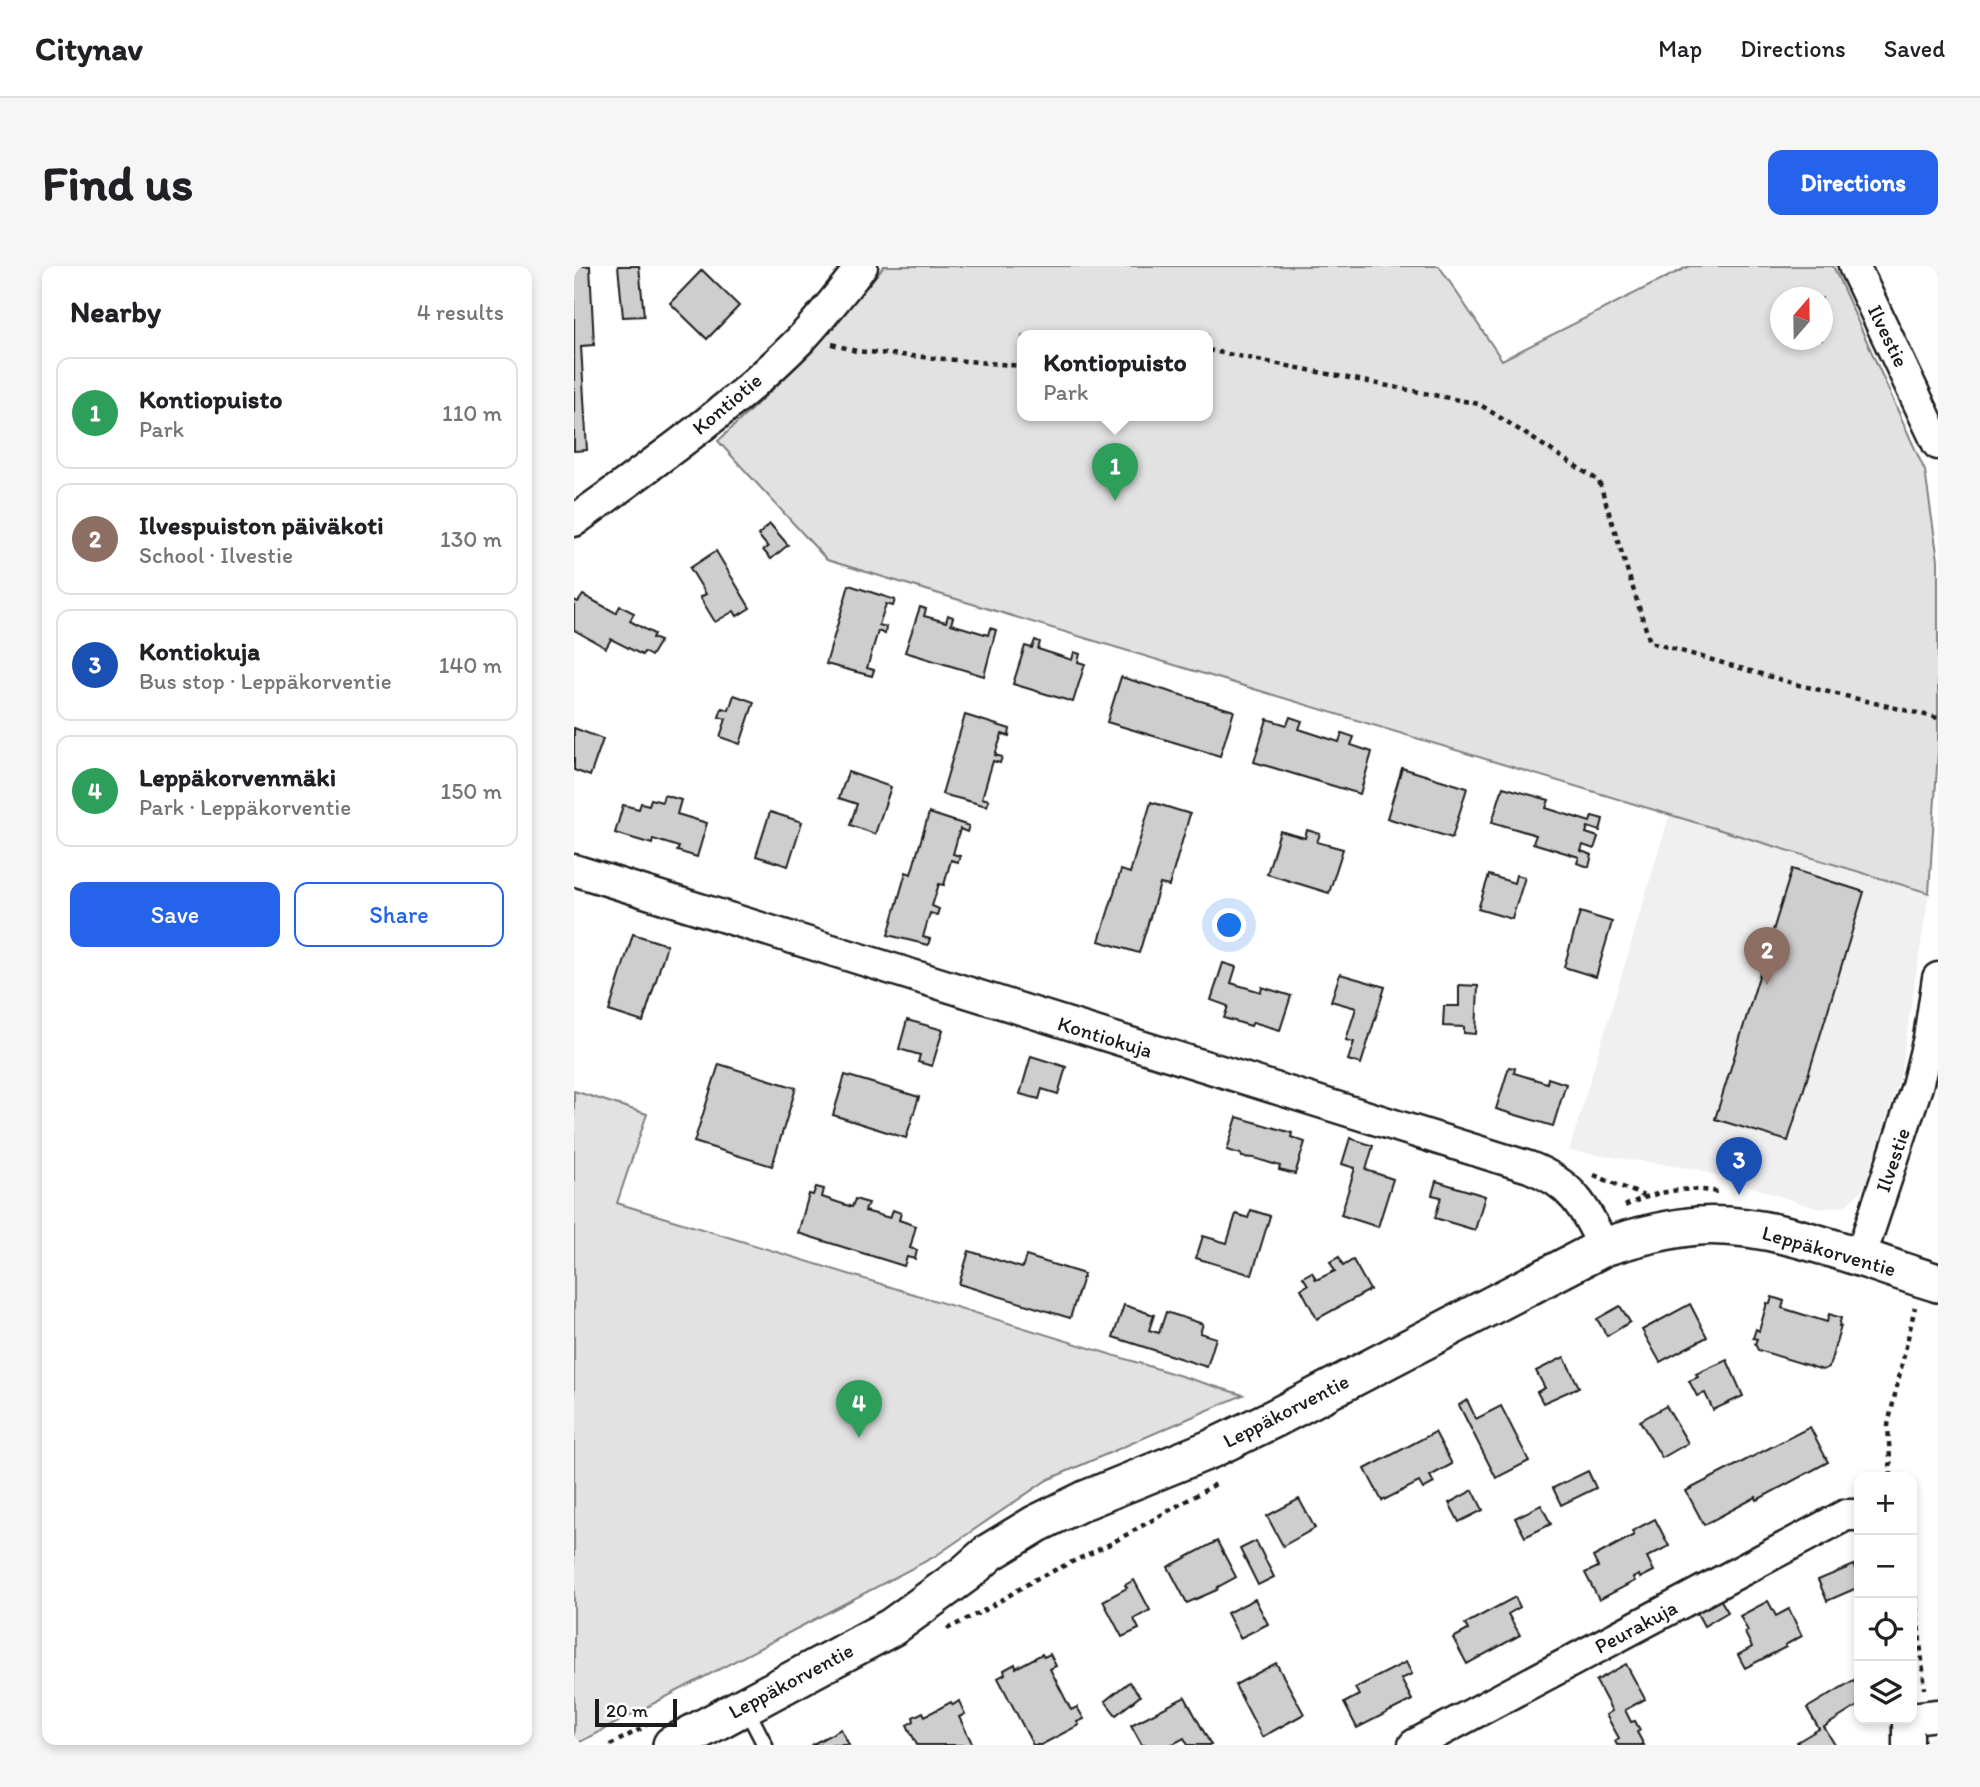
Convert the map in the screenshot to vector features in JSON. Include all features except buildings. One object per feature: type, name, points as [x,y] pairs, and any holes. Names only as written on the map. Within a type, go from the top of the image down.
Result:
[{"type":"street","name":"Kontiotie","points":[[574,521],[690,435],[748,388],[800,339],[862,266]]},
{"type":"street","name":"Ilvestie","points":[[1854,266],[1938,444]]},
{"type":"street","name":"Kontiokuja","points":[[574,870],[1530,1167],[1551,1175],[1576,1197],[1604,1247]]},
{"type":"street","name":"Ilvestie","points":[[1860,1258],[1927,1089],[1929,1038],[1938,978]]},
{"type":"street","name":"Leppäkorventie","points":[[672,1745],[892,1627],[965,1574],[990,1552],[1036,1524],[1085,1500],[1211,1449],[1276,1418],[1604,1247],[1646,1234],[1700,1226],[1751,1229],[1800,1240],[1930,1281]]},
{"type":"street","name":"Peurakuja","points":[[1413,1745],[1846,1515],[1854,1515]]},
{"type":"street","points":[[1908,1745],[1922,1717]]},
{"type":"lane","points":[[745,1705],[765,1745]]},
{"type":"path","points":[[856,351],[1017,366]]},
{"type":"path","points":[[1213,352],[1479,404],[1600,481],[1650,642],[1799,685],[1938,718]]},
{"type":"path","points":[[1891,1472],[1888,1425],[1930,1281]]},
{"type":"path","points":[[938,1633],[985,1610],[1036,1579],[1110,1544],[1227,1478]]},
{"type":"path","points":[[1915,1598],[1924,1682],[1922,1717]]},
{"type":"shaded area","points":[[884,266],[1439,266],[1502,360],[1689,266],[1833,266],[1925,471],[1938,560],[1938,751],[1929,893],[827,560],[718,441],[812,352]]},
{"type":"shaded area","points":[[1670,813],[1929,893],[1900,1076],[1864,1188],[1845,1206],[1819,1209],[1697,1169],[1569,1151]]},
{"type":"shaded area","points":[[574,1091],[647,1114],[617,1203],[1243,1395],[1047,1480],[934,1557],[574,1745]]},
{"type":"place","name":"Kontiopuisto","points":[[1115,501]]},
{"type":"place","name":"Ilvespuiston päiväkoti","points":[[1767,985]]},
{"type":"place","name":"Kontiokuja","points":[[1739,1195]]},
{"type":"place","name":"Leppäkorvenmäki","points":[[859,1438]]}]
